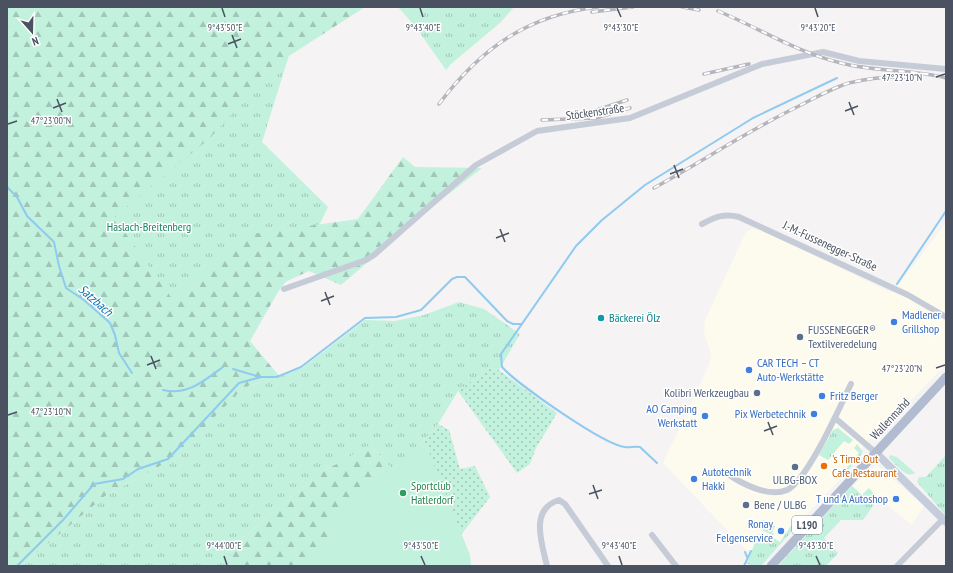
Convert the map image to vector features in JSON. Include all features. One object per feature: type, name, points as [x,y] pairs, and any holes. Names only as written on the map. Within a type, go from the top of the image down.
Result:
[{"type":"main road","name":"Wallenmahd","points":[[770,566],[946,377]]},
{"type":"main road","points":[[875,452],[945,520]]},
{"type":"street","name":"Stöckenstraße","points":[[284,289],[366,260],[374,255],[476,165],[537,131],[630,118],[762,64],[823,52],[859,61],[946,69]]},
{"type":"street","name":"J.-M.-Fussenegger-Straße","points":[[702,224],[722,215],[730,214],[740,217],[908,295],[946,317]]},
{"type":"street","points":[[725,472],[732,477],[760,490],[778,492],[793,486],[803,475],[835,418],[851,384]]},
{"type":"street","points":[[835,418],[875,452]]},
{"type":"street","points":[[547,566],[539,522],[546,506],[559,500],[564,504],[608,566]]},
{"type":"street","points":[[897,566],[945,520]]},
{"type":"street","points":[[652,535],[676,566]]},
{"type":"shaded area","points":[[946,223],[946,364],[874,439],[870,439],[861,449],[859,458],[847,472],[777,546],[753,551],[746,550],[663,463],[709,365],[711,354],[704,333],[705,320],[746,232],[751,229],[761,230],[892,293]]},
{"type":"shaded area","points":[[877,465],[924,506],[912,525],[878,498],[868,488],[862,495],[852,486]]},
{"type":"green space","points":[[7,7],[304,7],[262,142],[328,207],[299,266],[280,289],[264,313],[190,394]]},
{"type":"green space","name":"Haslach-Breitenberg","points":[[7,7],[365,7],[278,63],[210,138],[114,217],[173,300],[246,235],[358,219],[403,157],[415,167],[482,168],[436,204],[341,285],[309,271],[283,283],[250,341],[280,377],[244,387],[191,441],[167,462],[105,496],[21,566],[7,566]]},
{"type":"green space","points":[[398,7],[514,7],[501,22],[451,64],[446,70],[415,26]]},
{"type":"green space","points":[[459,302],[484,309],[520,334],[499,370],[489,368],[458,391],[438,424],[424,440],[391,468],[370,445],[317,475],[231,548],[230,566],[21,566],[105,496],[167,462],[244,387],[280,377],[302,368],[365,320],[395,321],[424,315]]},
{"type":"green space","points":[[489,368],[499,370],[557,413],[536,448],[530,464],[517,473],[458,391]]},
{"type":"green space","points":[[438,424],[449,430],[460,469],[475,466],[490,497],[461,535],[424,440]]},
{"type":"green space","points":[[838,428],[853,440],[849,444],[844,441],[828,460],[819,455],[833,430]]},
{"type":"green space","name":"Sportclub Hatlerdorf","points":[[424,440],[470,555],[471,566],[305,566],[307,560],[335,538],[329,518]]},
{"type":"green space","points":[[857,444],[863,452],[847,472],[845,470],[859,453],[854,448]]},
{"type":"green space","points":[[370,445],[391,468],[330,518],[335,538],[308,560],[305,566],[230,566],[231,548],[317,475]]},
{"type":"green space","points":[[890,455],[897,457],[915,473],[908,474],[898,467],[889,458]]},
{"type":"green space","points":[[946,455],[946,516],[917,482],[919,477],[926,477]]},
{"type":"green space","points":[[852,486],[862,495],[869,488],[878,499],[863,520],[841,520],[824,538],[838,553],[826,566],[778,566]]},
{"type":"green space","points":[[763,520],[775,526],[772,537],[780,542],[795,520],[799,523],[761,566],[747,564],[758,534],[768,539],[772,535],[760,529]]},
{"type":"waterway","points":[[657,463],[640,447],[627,447],[614,444],[561,413],[502,367],[501,354],[576,246],[602,220],[645,185],[753,118],[837,78]]},
{"type":"waterway","name":"Satzbach","points":[[7,187],[17,197],[27,216],[54,242],[59,266],[66,288],[84,300],[110,323],[115,335],[119,353],[132,373]]},
{"type":"waterway","points":[[897,284],[946,211]]},
{"type":"waterway","name":"Satzbach","points":[[17,566],[63,520],[94,484],[123,479],[138,469],[168,459],[239,383],[261,377],[277,377],[301,367],[365,318],[396,317],[421,310],[452,279],[457,277],[465,277],[507,321],[513,324],[522,324]]},
{"type":"waterway","name":"Satzbach","points":[[163,390],[180,391],[188,389],[202,382],[223,367]]},
{"type":"waterway","name":"Satzbach","points":[[233,369],[260,377]]},
{"type":"waterway","points":[[744,566],[751,551]]},
{"type":"waterway","points":[[745,552],[747,557]]},
{"type":"railway","points":[[439,104],[472,66],[489,51],[508,38],[528,26],[550,18],[573,11],[598,7]]},
{"type":"railway","points":[[592,12],[633,7]]},
{"type":"railway","points":[[682,7],[699,10]]},
{"type":"railway","points":[[718,11],[794,47],[825,59],[854,66],[920,73],[946,78]]},
{"type":"railway","points":[[704,74],[749,64]]},
{"type":"railway","points":[[654,188],[780,115],[836,88],[849,83],[872,79],[912,77]]},
{"type":"railway","points":[[576,114],[597,110],[627,100]]},
{"type":"railway","points":[[542,120],[596,118],[630,108]]},
{"type":"place","name":"Bäckerei Ölz","points":[[601,318]]},
{"type":"place","name":"Madlener Grillshop","points":[[894,322]]},
{"type":"place","name":"FUSSENEGGER® Textilveredelung","points":[[800,337]]},
{"type":"place","name":"CAR TECH – CT Auto-Werkstätte","points":[[749,370]]},
{"type":"place","name":"Kolibri Werkzeugbau","points":[[757,393]]},
{"type":"place","name":"Fritz Berger","points":[[822,396]]},
{"type":"place","name":"Pix Werbetechnik","points":[[814,414]]},
{"type":"place","name":"AO Camping Werkstatt","points":[[705,416]]},
{"type":"place","name":"'s Time Out Cafe Restaurant","points":[[824,466]]},
{"type":"place","name":"ULBG-BOX","points":[[795,467]]},
{"type":"place","name":"Autotechnik Hakki","points":[[694,479]]},
{"type":"place","name":"Sportclub Hatlerdorf","points":[[403,493]]},
{"type":"place","name":"T und A Autoshop","points":[[896,499]]},
{"type":"place","name":"Bene / ULBG","points":[[746,505]]},
{"type":"place","name":"Ronay Felgenservice","points":[[781,531]]}]
